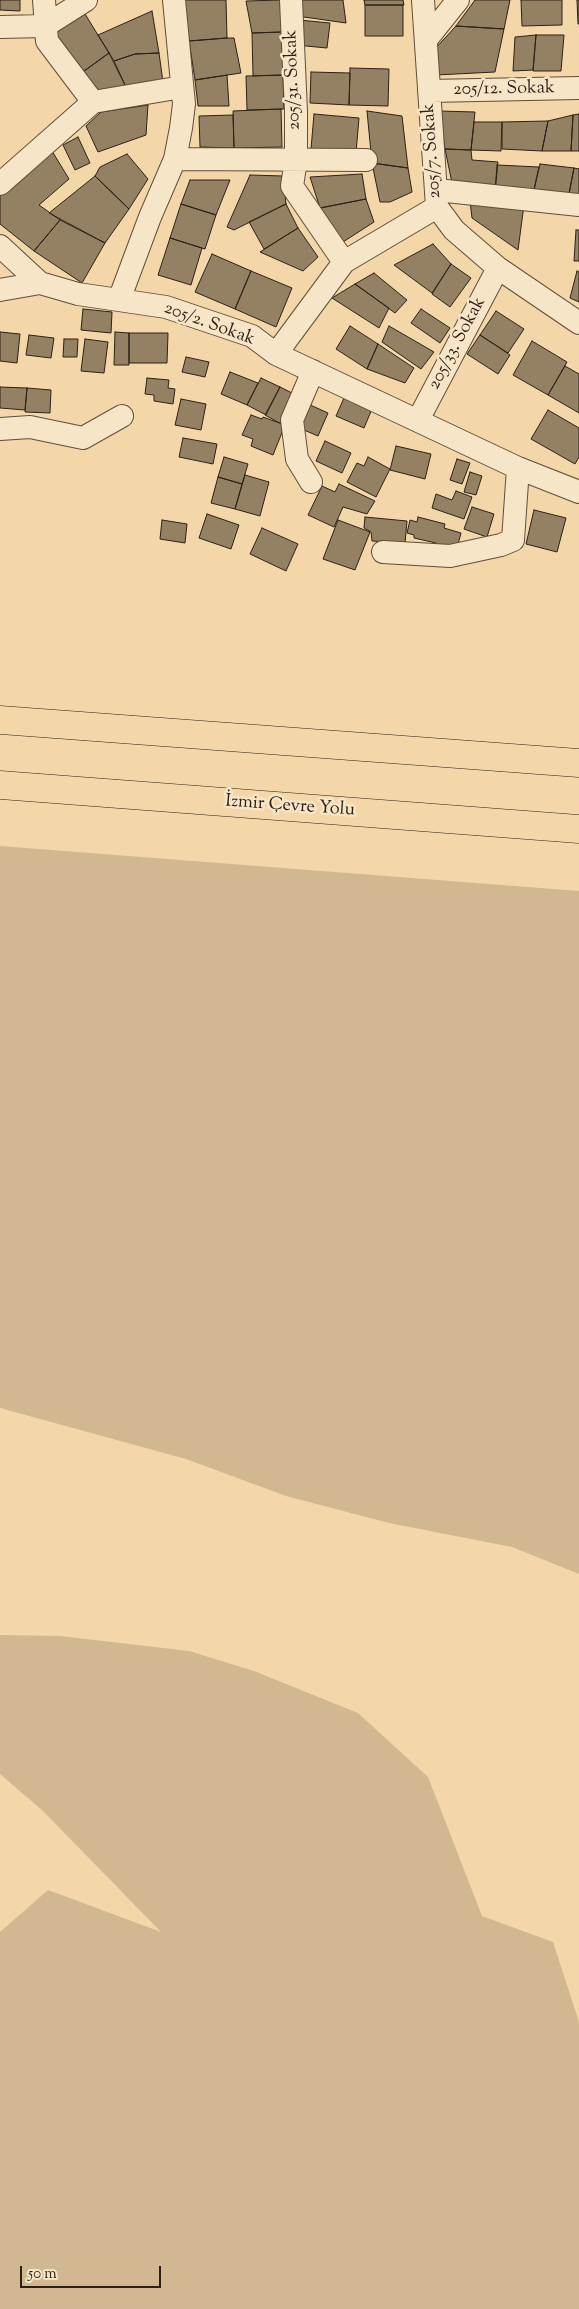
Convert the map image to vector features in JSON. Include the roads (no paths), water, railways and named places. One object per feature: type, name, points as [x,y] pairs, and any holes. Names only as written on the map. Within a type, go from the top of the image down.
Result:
[{"type":"highway","points":[[0,720],[579,763]]},
{"type":"highway","name":"İzmir Çevre Yolu","points":[[0,785],[579,829]]},
{"type":"street","points":[[44,0],[47,41],[94,102]]},
{"type":"street","points":[[0,27],[45,26],[86,0]]},
{"type":"street","points":[[119,300],[150,216],[175,159],[183,112],[174,0]]},
{"type":"street","name":"205/31. Sokak","points":[[291,0],[296,160],[292,186],[344,262]]},
{"type":"street","name":"205/7. Sokak","points":[[423,0],[437,198],[454,230],[498,268],[579,323]]},
{"type":"street","points":[[426,40],[458,0]]},
{"type":"street","points":[[0,184],[94,102],[182,87]]},
{"type":"street","name":"205/12. Sokak","points":[[429,91],[579,88]]},
{"type":"street","points":[[175,159],[366,160]]},
{"type":"street","points":[[276,354],[344,262],[437,198],[579,205]]},
{"type":"street","points":[[0,246],[40,283]]},
{"type":"street","name":"205/33. Sokak","points":[[418,420],[498,268]]},
{"type":"street","points":[[0,290],[40,283]]},
{"type":"street","name":"205/2. Sokak","points":[[40,283],[78,294],[166,307],[252,336],[276,354],[518,468],[579,492]]},
{"type":"street","points":[[311,482],[297,459],[292,420],[313,371]]},
{"type":"street","points":[[0,429],[30,427],[83,438],[122,416]]},
{"type":"street","points":[[383,552],[450,556],[501,545],[513,540],[518,468]]}]
